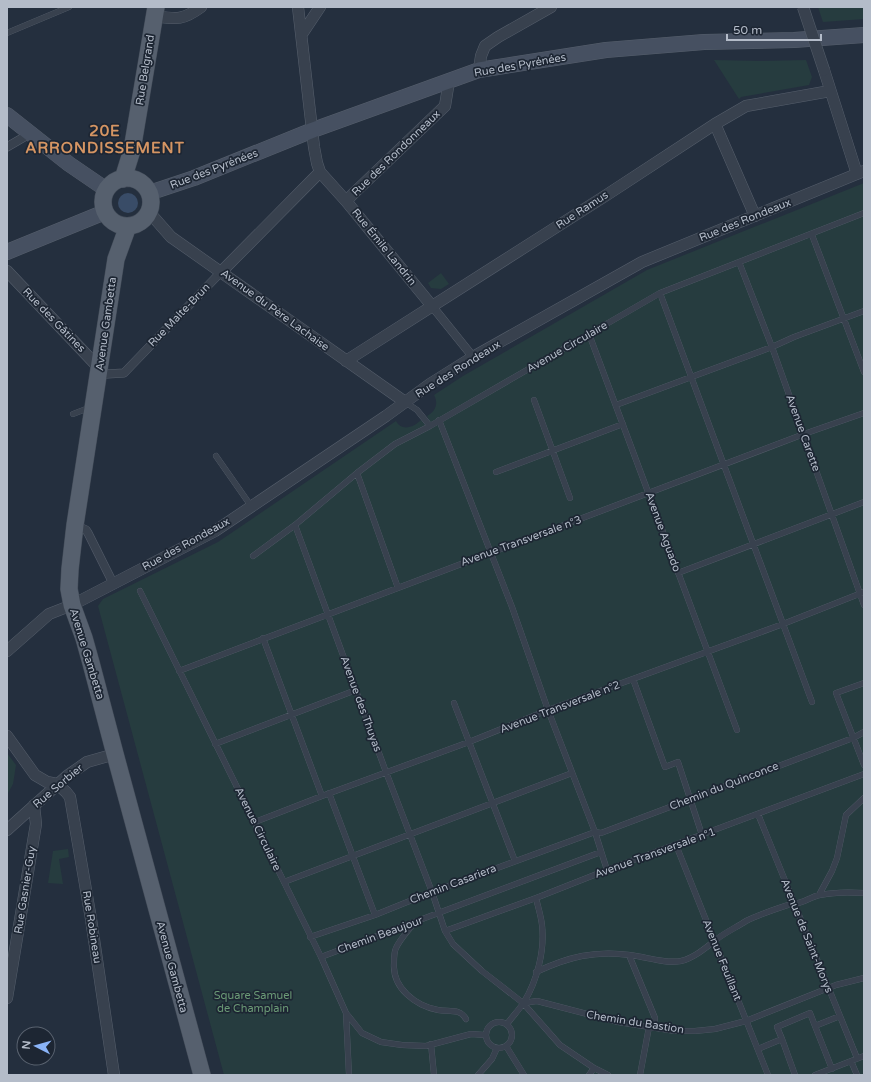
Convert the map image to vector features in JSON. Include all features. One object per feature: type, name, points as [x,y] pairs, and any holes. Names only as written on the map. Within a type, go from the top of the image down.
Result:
[{"type":"main road","name":"Rue Belgrand","points":[[123,179],[132,150],[155,11]]},
{"type":"main road","name":"Rue des Pyrénées","points":[[149,193],[194,178],[313,130],[479,70],[606,50],[628,48],[704,42],[794,40],[864,35]]},
{"type":"main road","points":[[7,115],[69,164],[107,190]]},
{"type":"main road","points":[[123,179],[130,179],[139,182],[146,188],[151,199],[149,212],[140,222],[134,225],[120,225],[114,222],[105,212],[104,197],[107,190],[117,181],[123,179]]},
{"type":"main road","points":[[7,252],[105,212]]},
{"type":"main road","name":"Avenue Gambetta","points":[[128,226],[116,259],[75,526],[69,589],[72,605],[92,663],[114,754],[201,1075]]},
{"type":"street","points":[[155,11],[174,18],[189,16],[201,7]]},
{"type":"street","name":"Rue Émile Landrin","points":[[298,7],[316,164],[320,172],[346,201],[473,357]]},
{"type":"street","points":[[302,34],[320,7]]},
{"type":"street","points":[[479,70],[481,56],[485,46],[551,7]]},
{"type":"street","points":[[804,7],[830,91],[861,173]]},
{"type":"street","name":"Rue des Rondonneaux","points":[[346,201],[445,106],[449,81]]},
{"type":"street","name":"Rue Ramus","points":[[346,361],[715,124],[746,106],[830,91]]},
{"type":"street","points":[[715,124],[755,216]]},
{"type":"street","points":[[7,147],[31,133]]},
{"type":"street","name":"Rue Malte-Brun","points":[[100,369],[107,374],[124,373],[320,172]]},
{"type":"street","name":"Rue des Rondeaux","points":[[7,651],[48,614],[72,605],[215,531],[430,384],[473,357],[642,262],[861,173]]},
{"type":"street","name":"Avenue du Père Lachaise","points":[[149,212],[171,237],[405,402]]},
{"type":"street","name":"Rue des Gâtines","points":[[7,271],[100,369]]},
{"type":"street","points":[[75,526],[86,530],[88,533],[113,583]]},
{"type":"street","points":[[7,736],[35,775],[47,782],[57,784]]},
{"type":"street","name":"Rue Sorbier","points":[[7,830],[57,784],[87,762],[114,754]]},
{"type":"street","name":"Rue Robineau","points":[[57,784],[70,798],[91,919],[114,1075]]},
{"type":"street","name":"Rue Gasnier-Guy","points":[[7,998],[36,824],[34,805]]},
{"type":"lane","points":[[7,33],[69,7]]},
{"type":"lane","name":"Avenue Circulaire","points":[[295,525],[357,473],[395,444],[430,426],[660,293],[864,214]]},
{"type":"lane","points":[[812,235],[864,372]]},
{"type":"lane","name":"Avenue Carette","points":[[739,262],[772,347],[832,514],[862,592],[864,605]]},
{"type":"lane","points":[[660,293],[812,702]]},
{"type":"lane","points":[[616,405],[864,311]]},
{"type":"lane","name":"Avenue Aguado","points":[[590,334],[737,730]]},
{"type":"lane","points":[[534,400],[570,498]]},
{"type":"lane","points":[[405,402],[417,410],[430,426]]},
{"type":"lane","points":[[73,414],[86,410]]},
{"type":"lane","name":"Avenue Transversale n°3","points":[[179,670],[804,434],[864,413]]},
{"type":"lane","points":[[439,420],[491,552],[548,710],[595,832],[607,870]]},
{"type":"lane","points":[[496,472],[623,424]]},
{"type":"lane","points":[[216,456],[251,506]]},
{"type":"lane","points":[[357,473],[398,588]]},
{"type":"lane","points":[[678,572],[864,502]]},
{"type":"lane","points":[[253,556],[295,525]]},
{"type":"lane","name":"Avenue des Thuyas","points":[[295,525],[386,772],[411,835],[445,931],[453,944],[482,971],[523,1003],[560,1045],[594,1068],[608,1075]]},
{"type":"lane","name":"Avenue Circulaire","points":[[140,591],[321,957],[346,1013],[350,1075]]},
{"type":"lane","name":"Avenue Transversale n°2","points":[[255,822],[329,793],[469,742],[548,710],[783,624],[862,592]]},
{"type":"lane","points":[[263,638],[322,796]]},
{"type":"lane","points":[[633,679],[665,767],[678,762],[702,835]]},
{"type":"lane","points":[[864,684],[836,693],[864,765]]},
{"type":"lane","points":[[215,744],[356,690]]},
{"type":"lane","points":[[454,703],[515,861]]},
{"type":"lane","name":"Chemin du Quinconce","points":[[595,832],[601,832],[691,799],[853,738],[864,732]]},
{"type":"lane","points":[[284,882],[572,773]]},
{"type":"lane","name":"Avenue Transversale n°1","points":[[445,931],[864,774]]},
{"type":"lane","points":[[329,793],[375,915]]},
{"type":"lane","points":[[819,895],[832,871],[846,815],[864,798]]},
{"type":"lane","name":"Avenue de Saint-Morys","points":[[758,814],[840,1016],[854,1060],[857,1075]]},
{"type":"lane","name":"Chemin Casariera","points":[[310,937],[375,915],[432,892],[595,832]]},
{"type":"lane","name":"Avenue Feuillant","points":[[676,844],[768,1075]]},
{"type":"lane","name":"Chemin Beaujour","points":[[321,957],[601,852]]},
{"type":"lane","points":[[536,972],[568,959],[604,953],[668,961],[680,961],[687,959],[747,921],[791,904],[798,904],[819,895],[850,892],[864,893]]},
{"type":"lane","points":[[507,1024],[530,991],[536,972],[543,940],[542,925],[536,898]]},
{"type":"lane","points":[[414,922],[396,948],[394,956],[393,968],[400,987],[418,1004],[438,1010],[459,1013],[463,1015],[466,1020]]},
{"type":"lane","points":[[629,955],[655,1018],[651,1027],[640,1075]]},
{"type":"lane","name":"Chemin du Bastion","points":[[523,1003],[537,1002],[603,1018],[651,1027],[695,1031],[715,1029],[746,1021],[836,985],[864,978]]},
{"type":"lane","points":[[346,1013],[362,1033],[381,1042],[426,1046],[471,1034],[486,1035]]},
{"type":"lane","points":[[795,1075],[777,1027],[810,1013],[832,1069]]},
{"type":"lane","points":[[815,1026],[840,1016]]},
{"type":"lane","points":[[499,1021],[507,1024],[512,1030],[510,1042],[506,1046],[496,1048],[488,1042],[486,1035],[488,1027],[491,1023],[499,1021]]},
{"type":"lane","points":[[758,1049],[782,1039]]},
{"type":"lane","points":[[431,1044],[434,1075]]},
{"type":"lane","points":[[506,1046],[524,1075]]},
{"type":"lane","points":[[478,1075],[492,1059],[496,1048]]},
{"type":"lane","points":[[815,1075],[864,1056]]},
{"type":"lane","points":[[589,1075],[594,1068]]},
{"type":"green space","points":[[818,7],[864,7],[864,19],[823,22]]},
{"type":"green space","points":[[714,60],[806,60],[812,77],[809,85],[741,97],[739,99]]},
{"type":"green space","name":"Square Samuel de Champlain","points":[[864,183],[864,1075],[224,1075],[98,606],[103,599],[218,542],[396,421],[401,426],[405,427],[415,425],[421,420],[424,424],[429,420],[427,416],[434,410],[436,405],[434,395],[463,376],[647,270]]},
{"type":"green space","points":[[441,273],[449,284],[441,289],[431,288],[428,283]]},
{"type":"green space","points":[[7,753],[16,765],[13,784],[7,795]]},
{"type":"green space","points":[[68,849],[69,857],[59,859],[63,884],[48,883],[53,851]]},
{"type":"water","points":[[128,193],[135,196],[138,203],[135,210],[128,213],[121,210],[118,203],[121,196]]},
{"type":"district","name":"20E ARRONDISSEMENT","points":[[105,140]]}]
